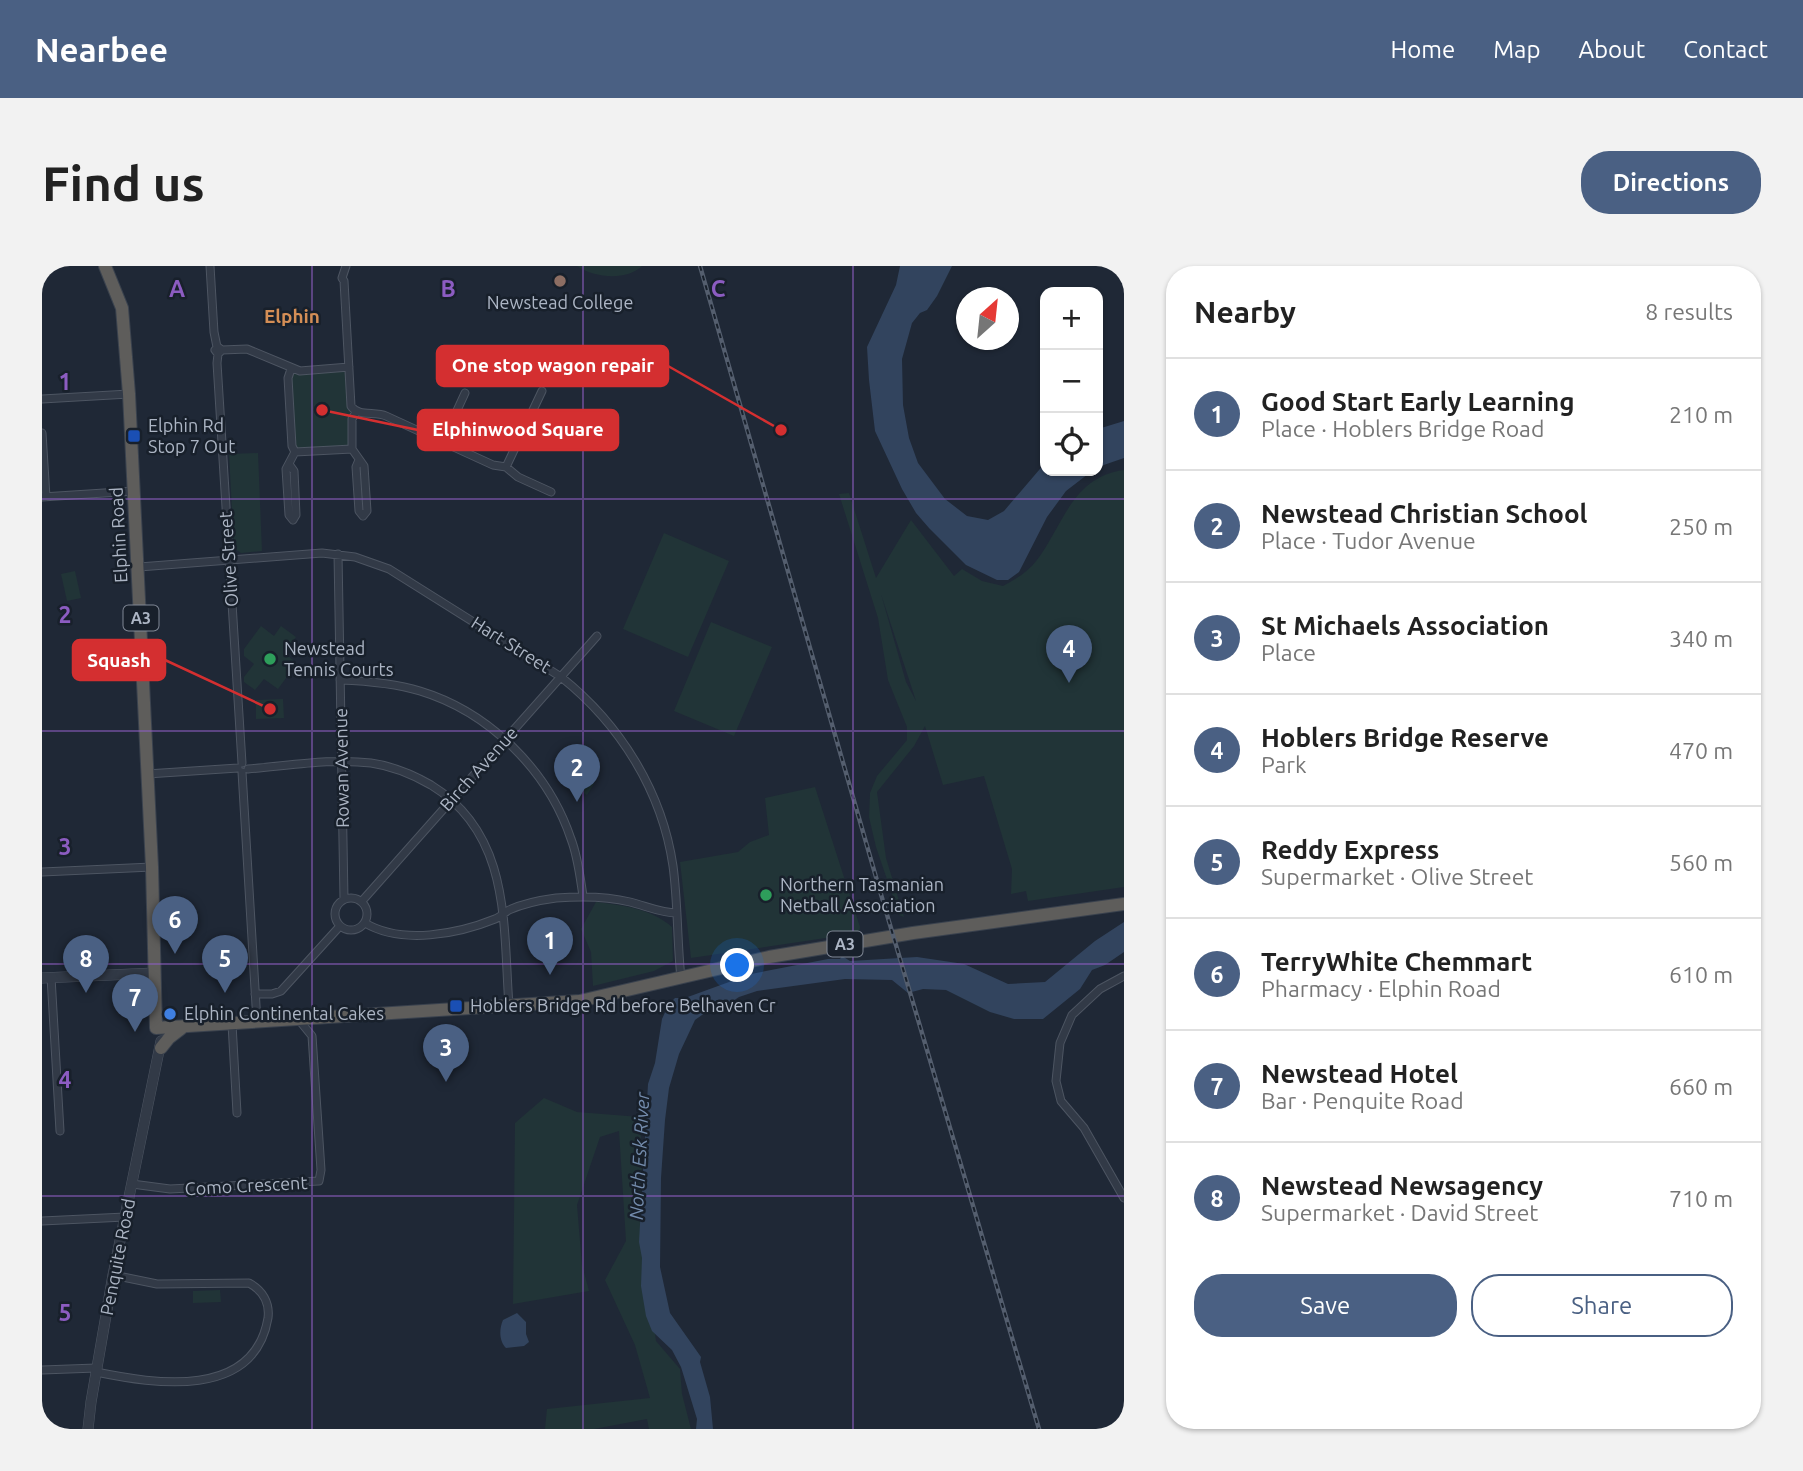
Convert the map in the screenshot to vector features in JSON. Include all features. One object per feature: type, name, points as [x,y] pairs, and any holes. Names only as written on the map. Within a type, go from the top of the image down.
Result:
[{"type":"highway","name":"Elphin Road","points":[[105,266],[122,308],[129,394],[152,867],[156,973],[154,988],[159,1028]]},
{"type":"highway","name":"A3","points":[[159,1028],[509,1007],[604,997],[769,957],[1124,904]]},
{"type":"highway","points":[[161,1048],[185,1026]]},
{"type":"street","name":"Olive Street","points":[[210,266],[214,332],[219,350],[218,389],[257,1022]]},
{"type":"street","points":[[347,266],[343,273],[351,406],[356,412]]},
{"type":"street","points":[[219,350],[247,349],[300,371],[349,367]]},
{"type":"street","points":[[291,369],[288,377],[292,446],[295,453]]},
{"type":"street","points":[[506,467],[542,391]]},
{"type":"street","points":[[443,441],[465,393]]},
{"type":"street","points":[[42,399],[129,394]]},
{"type":"street","points":[[356,412],[377,412],[492,465],[506,467],[518,477],[551,492]]},
{"type":"street","points":[[356,412],[352,419],[352,449],[364,466],[367,511],[363,516],[359,511],[356,467],[359,460]]},
{"type":"street","points":[[42,433],[44,497],[135,491]]},
{"type":"street","points":[[295,453],[352,449]]},
{"type":"street","points":[[289,464],[294,482],[296,515],[293,520],[289,515],[286,469],[295,453]]},
{"type":"street","name":"Hart Street","points":[[139,567],[338,554],[369,561],[389,569],[561,677],[582,694],[621,739],[650,790],[666,833],[671,859],[681,978]]},
{"type":"street","name":"Rowan Avenue","points":[[338,554],[344,899]]},
{"type":"street","name":"Birch Avenue","points":[[362,901],[597,636]]},
{"type":"street","points":[[340,680],[383,683],[421,691],[478,718],[505,740],[536,773],[562,816],[578,861],[583,896]]},
{"type":"street","points":[[147,774],[341,762],[373,763],[403,771],[428,783],[466,815],[488,849],[499,883],[509,1007]]},
{"type":"street","points":[[42,872],[152,867]]},
{"type":"street","points":[[365,923],[383,931],[427,934],[467,928],[503,915],[509,910],[544,900],[583,896],[609,898],[666,913],[677,913]]},
{"type":"street","points":[[354,897],[362,901],[368,914],[361,927],[351,930],[337,922],[336,906],[344,899],[354,897]]},
{"type":"street","points":[[255,994],[281,991],[340,926]]},
{"type":"street","points":[[60,1130],[47,977],[156,973]]},
{"type":"street","points":[[1124,976],[1100,989],[1081,1005],[1065,1028],[1056,1060],[1056,1081],[1061,1101],[1084,1128],[1124,1198]]},
{"type":"street","name":"Como Crescent","points":[[132,1184],[170,1189],[319,1181],[321,1170],[312,1036],[299,1020]]},
{"type":"street","points":[[232,1024],[237,1113]]},
{"type":"street","name":"Penquite Road","points":[[151,1086],[161,1048],[159,1028]]},
{"type":"street","name":"Penquite Road","points":[[88,1429],[96,1370],[151,1086],[159,1028]]},
{"type":"street","points":[[42,1220],[125,1217]]},
{"type":"street","points":[[42,1370],[96,1370],[146,1381],[193,1380],[227,1374],[237,1368],[263,1338],[268,1304],[261,1292],[249,1283],[157,1284],[113,1275]]},
{"type":"green space","points":[[577,266],[642,266],[628,274],[610,276],[592,273]]},
{"type":"green space","points":[[346,373],[352,413],[349,446],[298,449],[295,444],[291,378],[293,374]]},
{"type":"green space","points":[[258,453],[262,551],[241,553],[234,548],[229,454]]},
{"type":"green space","points":[[1124,470],[1124,887],[1028,901],[1026,891],[1011,894],[1012,869],[984,776],[943,785],[925,726],[914,746],[877,792],[886,858],[904,917],[899,915],[876,847],[869,817],[870,793],[877,776],[907,740],[907,727],[888,680],[878,618],[839,494],[849,493],[876,578],[911,520],[954,576],[962,569],[982,581],[1003,586],[1022,575],[1033,564],[1071,504],[1092,482]],"holes":[[[881,594],[916,701],[906,682]]]},
{"type":"green space","points":[[664,533],[729,561],[688,657],[623,629]]},
{"type":"green space","points":[[75,571],[81,598],[67,601],[61,574]]},
{"type":"green space","points":[[711,622],[772,647],[734,736],[674,711]]},
{"type":"green space","name":"Newstead Tennis Courts","points":[[261,626],[274,636],[281,626],[296,637],[284,653],[297,663],[278,689],[264,679],[255,690],[244,682],[244,677],[254,664],[244,656],[244,649]]},
{"type":"green space","points":[[283,699],[284,718],[256,719],[256,700]]},
{"type":"green space","points":[[573,772],[594,784],[587,795],[566,783]]},
{"type":"green space","name":"Northern Tasmanian Netball Association","points":[[815,787],[860,927],[859,933],[691,958],[680,862],[738,852],[750,842],[769,835],[765,798]]},
{"type":"green space","points":[[596,902],[636,909],[655,916],[672,927],[673,961],[654,971],[593,986],[591,952],[581,929]]},
{"type":"green space","points":[[544,1098],[577,1112],[640,1117],[640,1221],[656,1341],[680,1369],[682,1394],[691,1429],[649,1429],[647,1419],[594,1429],[545,1429],[547,1409],[650,1398],[635,1345],[605,1280],[626,1241],[619,1131],[600,1137],[577,1205],[582,1265],[589,1291],[513,1304],[515,1123]]},
{"type":"green space","points":[[220,1290],[221,1302],[193,1303],[193,1291]]},
{"type":"water","points":[[900,266],[952,266],[937,296],[927,310],[920,313],[912,323],[902,359],[903,405],[909,438],[918,463],[945,499],[967,516],[988,520],[1004,511],[1040,469],[1040,476],[1086,476],[1066,491],[1047,517],[1019,572],[1008,580],[997,580],[966,565],[929,528],[916,513],[902,489],[875,431],[867,347],[896,285]]},
{"type":"water","points":[[1124,421],[1124,458],[1103,465],[1103,427]]},
{"type":"water","points":[[1124,922],[1124,952],[1092,970],[1080,989],[1043,1019],[1014,1019],[990,1012],[946,990],[923,989],[908,993],[892,980],[845,979],[757,991],[709,1010],[695,1020],[679,1054],[669,1088],[661,1178],[660,1267],[670,1313],[701,1357],[710,1397],[713,1429],[696,1429],[697,1419],[681,1367],[672,1350],[652,1331],[646,1316],[641,1286],[642,1258],[639,1242],[648,1084],[655,1063],[662,1019],[669,1004],[675,998],[685,998],[751,974],[840,959],[842,956],[850,961],[917,957],[964,964],[1008,984],[1045,982],[1095,941]]},
{"type":"water","points":[[517,1313],[526,1322],[529,1342],[524,1346],[506,1348],[500,1331],[503,1320]]},
{"type":"railway","points":[[700,266],[1039,1429]]},
{"type":"place","name":"Newstead College","points":[[560,281]]},
{"type":"place","name":"Elphinwood Square","points":[[322,410]]},
{"type":"place","name":"One stop wagon repair","points":[[781,430]]},
{"type":"place","name":"Elphin Rd Stop 7 Out","points":[[134,436]]},
{"type":"place","name":"Newstead Tennis Courts","points":[[270,659]]},
{"type":"place","name":"Hoblers Bridge Reserve","points":[[1069,683]]},
{"type":"place","name":"Squash","points":[[270,709]]},
{"type":"place","name":"Newstead Christian School","points":[[577,802]]},
{"type":"place","name":"Northern Tasmanian Netball Association","points":[[766,895]]},
{"type":"place","name":"TerryWhite Chemmart","points":[[175,954]]},
{"type":"place","name":"Good Start Early Learning","points":[[550,975]]},
{"type":"place","name":"Newstead Newsagency","points":[[86,993]]},
{"type":"place","name":"Reddy Express","points":[[225,993]]},
{"type":"place","name":"Hoblers Bridge Rd before Belhaven Cr","points":[[456,1006]]},
{"type":"place","name":"Elphin Continental Cakes","points":[[170,1014]]},
{"type":"place","name":"Newstead Hotel","points":[[135,1032]]},
{"type":"place","name":"St Michaels Association","points":[[446,1082]]},
{"type":"district","name":"Elphin","points":[[292,316]]},
{"type":"water label","name":"North Esk River","points":[[639,1156]]}]
